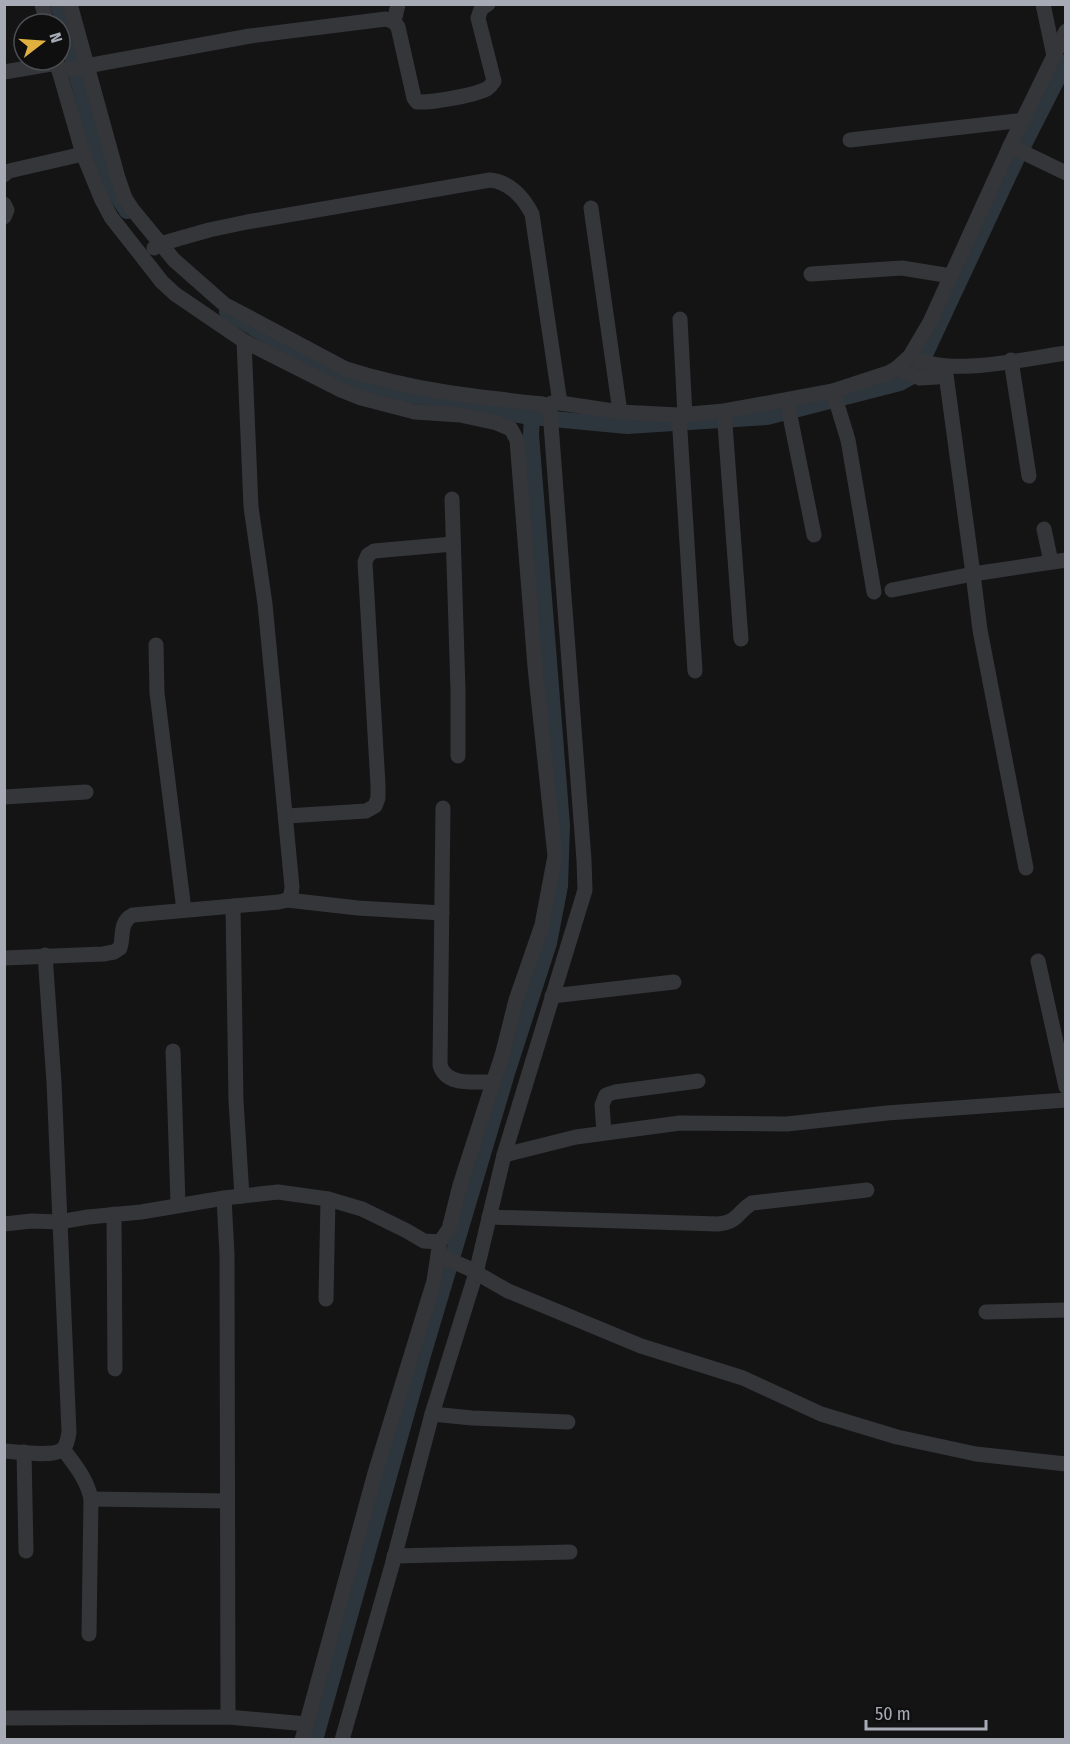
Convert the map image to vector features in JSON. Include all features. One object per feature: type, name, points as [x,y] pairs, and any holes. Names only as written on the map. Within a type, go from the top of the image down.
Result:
[{"type":"street","points":[[394,22],[398,4]]},
{"type":"street","points":[[72,65],[250,36],[386,19],[394,22],[400,32],[414,98],[417,102],[430,102],[481,91],[490,87],[494,81],[478,18],[481,9],[488,4]]},
{"type":"street","points":[[1043,4],[1054,56]]},
{"type":"street","points":[[68,72],[83,154],[111,217],[152,250],[174,260],[224,304],[346,369],[365,376],[454,395],[681,420],[725,419],[788,404],[835,398],[888,373],[913,357],[951,276],[1019,150],[1024,120],[1065,31]]},
{"type":"street","points":[[70,72],[125,198],[152,250],[162,282],[174,294],[244,341],[342,390],[362,398],[415,412],[460,415],[496,423],[511,429],[517,440],[535,667],[555,856],[542,925],[516,1000],[503,1052],[460,1185],[434,1281],[375,1473],[302,1740]]},
{"type":"street","points":[[850,140],[1024,120]]},
{"type":"street","points":[[1019,150],[1065,173]]},
{"type":"street","points":[[4,175],[9,171],[83,154]]},
{"type":"street","points":[[152,250],[209,230],[247,222],[490,180],[501,181],[526,203],[532,214],[552,407],[551,427],[585,890],[504,1155],[489,1217],[472,1270],[342,1740]]},
{"type":"street","points":[[4,204],[7,210],[4,218]]},
{"type":"street","points":[[591,208],[620,412]]},
{"type":"street","points":[[811,273],[895,268],[951,276]]},
{"type":"street","points":[[680,319],[681,420],[695,671]]},
{"type":"street","points":[[244,341],[251,507],[265,604],[292,887],[291,895],[287,900]]},
{"type":"street","points":[[913,357],[940,366],[956,367],[1065,353]]},
{"type":"street","points":[[1011,360],[1029,476]]},
{"type":"street","points":[[897,368],[920,378],[937,377],[940,366]]},
{"type":"street","points":[[940,366],[980,630],[1026,868]]},
{"type":"street","points":[[835,398],[848,440],[874,592]]},
{"type":"street","points":[[788,404],[814,535]]},
{"type":"street","points":[[725,419],[741,639]]},
{"type":"street","points":[[452,499],[458,756]]},
{"type":"street","points":[[892,590],[973,574],[1058,561],[1044,529]]},
{"type":"street","points":[[286,816],[366,812],[375,806],[378,798],[378,784],[365,562],[368,555],[374,551],[453,544]]},
{"type":"street","points":[[156,645],[157,693],[184,910]]},
{"type":"street","points":[[4,797],[86,792]]},
{"type":"street","points":[[443,808],[440,1065],[442,1074],[449,1079],[493,1082]]},
{"type":"street","points":[[4,958],[114,952],[120,948],[126,919],[144,913],[287,900],[358,908],[442,913]]},
{"type":"street","points":[[233,906],[236,1101],[242,1196]]},
{"type":"street","points":[[4,1451],[52,1453],[63,1449],[69,1432],[54,1082],[45,955]]},
{"type":"street","points":[[1038,961],[1065,1087]]},
{"type":"street","points":[[552,996],[674,982]]},
{"type":"street","points":[[174,1051],[178,1204]]},
{"type":"street","points":[[604,1133],[602,1105],[606,1095],[698,1081]]},
{"type":"street","points":[[504,1155],[576,1137],[680,1123],[788,1124],[887,1113],[1065,1100]]},
{"type":"street","points":[[489,1217],[718,1224],[736,1220],[745,1207],[752,1203],[867,1190]]},
{"type":"street","points":[[4,1224],[32,1221],[59,1222],[278,1192],[328,1199],[362,1209],[405,1230],[508,1291],[641,1346],[742,1377],[821,1414],[897,1437],[965,1451],[1065,1464]]},
{"type":"street","points":[[224,1198],[227,1254],[228,1717]]},
{"type":"street","points":[[326,1299],[328,1199]]},
{"type":"street","points":[[114,1214],[115,1369]]},
{"type":"street","points":[[986,1312],[1065,1310]]},
{"type":"street","points":[[432,1414],[568,1422]]},
{"type":"street","points":[[63,1449],[83,1476],[91,1499],[89,1634]]},
{"type":"street","points":[[24,1452],[26,1551]]},
{"type":"street","points":[[91,1499],[227,1501]]},
{"type":"street","points":[[394,1557],[570,1552]]},
{"type":"street","points":[[4,1718],[228,1717],[307,1724]]},
{"type":"waterway","points":[[58,4],[100,164],[111,187],[127,211]]},
{"type":"waterway","points":[[227,312],[319,367],[347,379],[390,391],[466,407],[532,417],[627,426],[767,417],[900,383],[916,374],[1016,160],[1066,62]]},
{"type":"waterway","points":[[315,1740],[423,1355],[508,1070],[549,943],[560,886],[562,825],[531,435],[532,417]]}]
